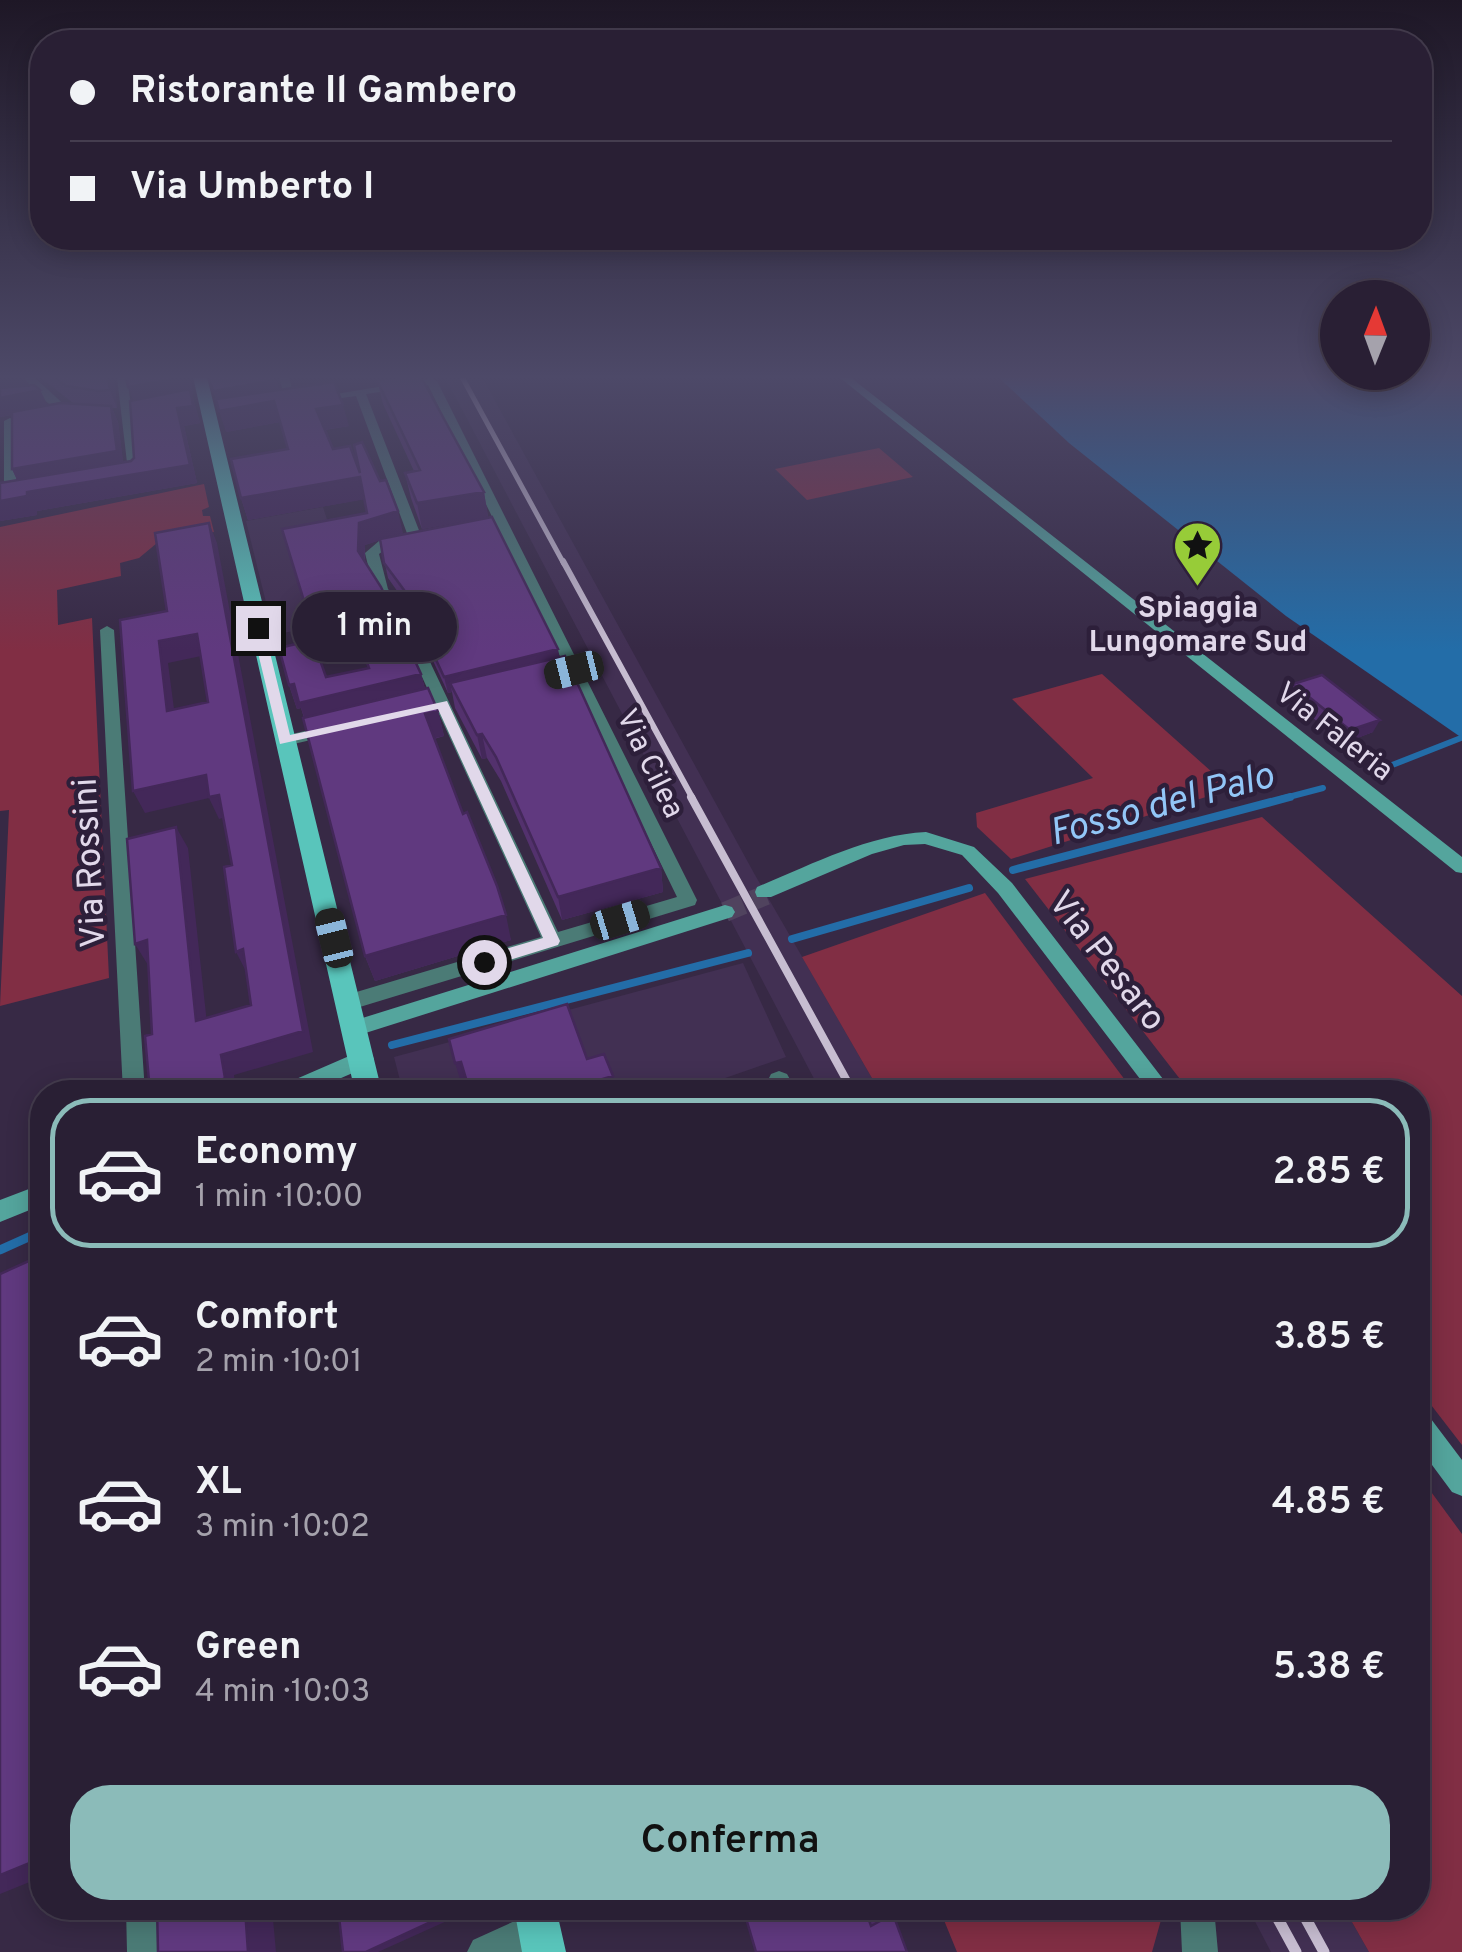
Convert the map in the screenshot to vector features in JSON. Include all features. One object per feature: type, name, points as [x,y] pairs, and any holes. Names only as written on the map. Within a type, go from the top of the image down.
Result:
[{"type":"main road","points":[[221,468],[367,1080]]},
{"type":"street","points":[[5,468],[5,496],[28,492]]},
{"type":"street","points":[[116,476],[134,473],[133,468]]},
{"type":"street","points":[[389,468],[415,538]]},
{"type":"street","name":"Via Cilea","points":[[475,468],[688,900],[552,941]]},
{"type":"street","name":"Via Faleria","points":[[959,468],[1462,866]]},
{"type":"street","points":[[484,525],[502,522]]},
{"type":"street","points":[[353,1015],[552,941],[397,607],[381,590],[371,558],[374,550],[432,535]]},
{"type":"street","name":"Via Rossini","points":[[107,630],[133,1080]]},
{"type":"street","points":[[556,675],[574,670]]},
{"type":"street","points":[[285,741],[353,725]]},
{"type":"street","name":"Via Pesaro","points":[[768,892],[866,849],[904,839],[926,838],[968,851],[1005,888],[1153,1080]]},
{"type":"street","points":[[353,1015],[721,912]]},
{"type":"street","points":[[315,1080],[362,1059]]},
{"type":"street","points":[[0,1211],[30,1199]]},
{"type":"street","points":[[1430,1440],[1462,1482]]},
{"type":"street","points":[[144,1920],[145,1952]]},
{"type":"street","points":[[1198,1920],[1200,1952]]},
{"type":"street","points":[[485,1952],[539,1929]]},
{"type":"shaded area","points":[[493,468],[532,468],[755,875],[873,1080],[815,1080]]},
{"type":"shaded area","points":[[903,468],[913,477],[807,500],[775,469]]},
{"type":"shaded area","points":[[204,484],[209,507],[202,510],[203,516],[210,516],[214,532],[157,543],[139,558],[120,563],[121,576],[57,590],[58,625],[92,618],[109,978],[0,1006],[9,810],[0,811],[0,527]]},
{"type":"shaded area","points":[[323,507],[332,535],[363,556],[384,612],[274,635],[246,521]]},
{"type":"shaded area","points":[[1102,674],[1231,789],[1011,859],[977,827],[976,813],[1093,778],[1012,699]]},
{"type":"shaded area","points":[[1262,817],[1462,996],[1462,1445],[1430,1404],[1430,1080],[1181,1080],[1025,879]]},
{"type":"shaded area","points":[[985,893],[1125,1080],[873,1080],[802,957]]},
{"type":"shaded area","points":[[743,963],[786,1057],[720,1080],[400,1080],[394,1057]]},
{"type":"shaded area","points":[[1430,1490],[1462,1534],[1462,1952],[1369,1952],[1351,1920],[1430,1920]]},
{"type":"shaded area","points":[[944,1920],[1161,1920],[1152,1952],[957,1952]]},
{"type":"shaded area","points":[[1254,1920],[1351,1920],[1369,1952],[1271,1952]]},
{"type":"water","points":[[1100,468],[1462,468],[1462,738],[1286,616]]},
{"type":"building","points":[[89,468],[171,468],[27,492],[27,496],[0,501],[0,483]]},
{"type":"building","points":[[233,468],[358,468],[360,473],[359,468],[374,468],[380,481],[386,480],[398,511],[359,523],[358,551],[381,587],[421,674],[299,703],[294,684],[289,685],[279,648],[313,640],[326,677],[369,668],[344,596],[305,604],[282,529],[367,513],[360,477],[241,498]]},
{"type":"building","points":[[471,468],[484,492],[417,503],[405,473]]},
{"type":"building","points":[[492,517],[558,649],[444,677],[404,590],[384,563],[380,539]]},
{"type":"building","points":[[209,523],[303,1031],[221,1055],[225,1078],[221,1080],[149,1080],[145,1036],[152,1034],[147,940],[135,944],[127,839],[176,827],[196,1021],[251,1005],[243,949],[236,952],[224,867],[232,865],[219,795],[209,797],[206,775],[133,791],[120,620],[167,611],[155,533]],"holes":[[[197,634],[208,702],[167,711],[159,641]]]},
{"type":"building","points":[[565,656],[661,868],[558,897],[496,757],[482,734],[477,735],[450,683]]},
{"type":"building","points":[[1322,675],[1380,720],[1350,730],[1293,684]]},
{"type":"building","points":[[428,688],[438,711],[425,714],[506,915],[365,956],[303,718]]},
{"type":"building","points":[[567,1004],[587,1059],[604,1054],[613,1076],[599,1080],[466,1080],[461,1062],[455,1063],[449,1039]]},
{"type":"building","points":[[30,1260],[30,1863],[0,1875],[0,1274]]},
{"type":"building","points":[[157,1920],[246,1920],[248,1952],[158,1952]]},
{"type":"building","points":[[339,1920],[433,1920],[366,1952],[343,1952]]},
{"type":"building","points":[[747,1920],[869,1920],[871,1926],[882,1920],[895,1920],[907,1952],[756,1952]]},
{"type":"waterway","name":"Fosso del Palo","points":[[1377,771],[1461,738]]},
{"type":"waterway","name":"Fosso del Palo","points":[[1281,799],[1323,788]]},
{"type":"waterway","name":"Fosso del Palo","points":[[1013,870],[1290,797]]},
{"type":"waterway","name":"Fosso del Palo","points":[[792,939],[969,888]]},
{"type":"waterway","name":"Fosso del Palo","points":[[392,1045],[748,953]]},
{"type":"waterway","name":"Fosso del Palo","points":[[0,1250],[30,1236]]},
{"type":"tunnel","points":[[725,912],[766,895]]},
{"type":"railway","points":[[512,468],[564,564]]},
{"type":"railway","points":[[563,561],[693,799]]},
{"type":"railway","points":[[691,797],[846,1080]]},
{"type":"railway","points":[[1279,1920],[1296,1952]]},
{"type":"railway","points":[[1307,1920],[1324,1952]]},
{"type":"place","name":"Spiaggia Lungomare Sud","points":[[1198,588]]},
{"type":"route","points":[[258,628],[285,741],[442,704],[552,941],[484,962]]}]
